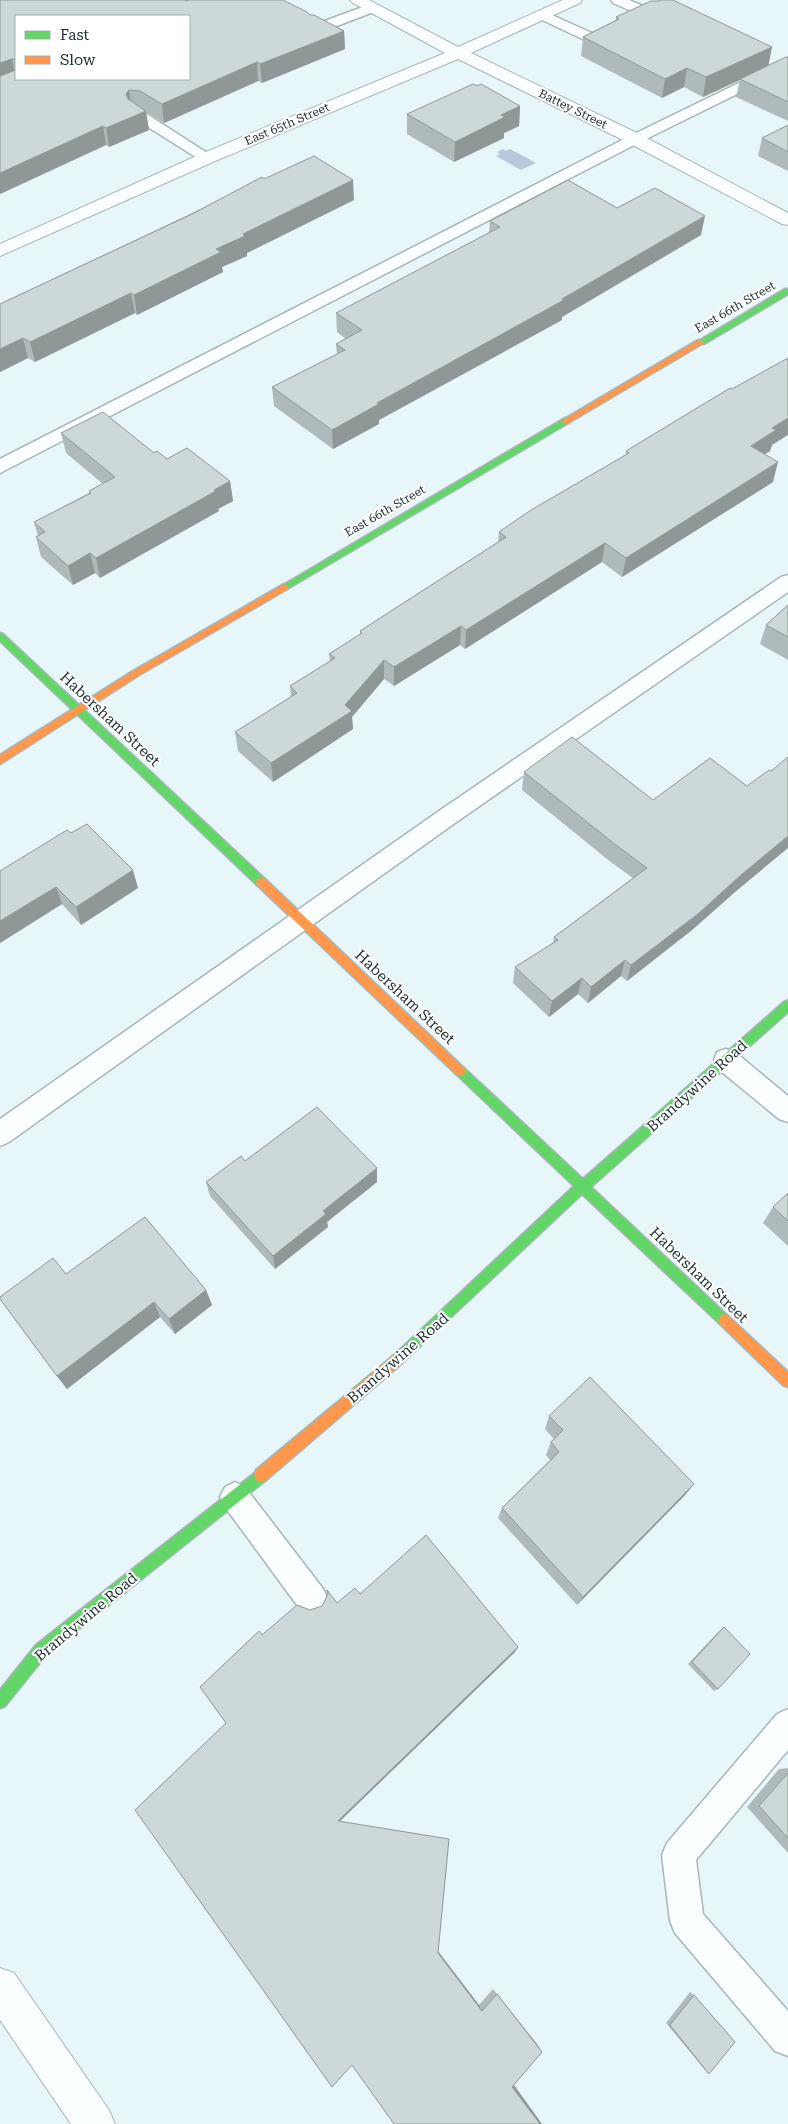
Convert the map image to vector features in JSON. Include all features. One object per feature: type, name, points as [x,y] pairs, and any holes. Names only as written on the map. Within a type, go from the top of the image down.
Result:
[{"type":"street","name":"East 65th Street","points":[[0,251],[207,158],[458,54],[576,0]]},
{"type":"street","name":"Battey Street","points":[[364,4],[458,54],[635,139],[788,220]]},
{"type":"street","name":"East 66th Street","points":[[0,760],[136,673],[788,292]]},
{"type":"street","name":"Habersham Street","points":[[0,636],[584,1186],[788,1381]]},
{"type":"street","name":"Brandywine Road","points":[[0,1701],[41,1650],[235,1497],[415,1345],[584,1186],[788,1005]]},
{"type":"street","points":[[0,1987],[95,2124]]},
{"type":"lane","points":[[618,0],[652,15]]},
{"type":"lane","points":[[316,28],[364,4]]},
{"type":"lane","points":[[543,15],[598,41]]},
{"type":"lane","points":[[0,467],[635,139],[788,63]]},
{"type":"lane","points":[[137,114],[207,158]]},
{"type":"lane","points":[[0,1134],[301,920],[788,582]]},
{"type":"lane","points":[[726,1060],[788,1111]]},
{"type":"lane","points":[[235,1497],[313,1601]]},
{"type":"lane","points":[[788,1725],[679,1856],[687,1921],[788,2038]]},
{"type":"water","points":[[503,149],[505,151],[510,149],[536,163],[521,170],[496,156],[500,154],[497,152]]},
{"type":"building","points":[[0,0],[283,0],[344,31],[260,64],[257,62],[162,104],[140,91],[129,90],[126,94],[128,99],[146,111],[106,128],[103,126],[0,173],[0,76],[15,70],[15,80],[190,80],[190,15],[15,15],[15,59],[0,63]]},
{"type":"building","points":[[673,0],[772,47],[706,77],[687,68],[665,79],[583,37],[619,19],[616,17],[651,1]]},
{"type":"building","points":[[788,57],[788,102],[740,79]]},
{"type":"building","points":[[473,84],[477,86],[481,84],[520,106],[501,115],[505,117],[455,142],[407,114]]},
{"type":"building","points":[[788,125],[788,152],[762,138]]},
{"type":"building","points":[[314,156],[353,180],[243,234],[245,236],[216,249],[221,252],[134,295],[131,293],[30,342],[23,338],[0,349],[0,304],[192,214],[262,177],[264,179]]},
{"type":"building","points":[[568,180],[617,208],[655,188],[705,216],[562,299],[564,300],[377,403],[379,404],[332,430],[272,387],[345,350],[336,344],[362,330],[336,313],[500,227],[490,221]]},
{"type":"building","points":[[788,358],[788,418],[772,428],[776,430],[751,446],[778,462],[626,558],[605,543],[466,630],[461,626],[394,667],[384,660],[345,705],[352,711],[271,763],[235,732],[297,693],[290,686],[335,658],[329,654],[362,633],[360,631],[506,537],[499,532],[531,510],[629,453],[626,451],[730,388],[732,389]]},
{"type":"building","points":[[103,412],[154,453],[157,451],[167,459],[187,448],[230,481],[214,490],[216,491],[96,558],[90,553],[68,566],[36,537],[45,532],[34,522],[91,493],[89,491],[115,477],[61,433]]},
{"type":"building","points":[[788,605],[788,637],[766,625]]},
{"type":"building","points":[[572,737],[653,800],[710,758],[747,786],[769,770],[771,771],[788,757],[788,836],[698,914],[631,965],[625,960],[591,987],[582,978],[552,1001],[515,967],[558,940],[554,937],[647,868],[524,772]]},
{"type":"building","points":[[87,824],[133,870],[76,907],[56,887],[0,921],[0,871],[67,830],[71,833]]},
{"type":"building","points":[[317,1107],[377,1168],[323,1211],[326,1214],[273,1256],[206,1182],[241,1156],[245,1161]]},
{"type":"building","points":[[788,1193],[788,1221],[773,1207]]},
{"type":"building","points":[[145,1217],[206,1290],[169,1319],[154,1302],[57,1376],[0,1297],[53,1258],[66,1274]]},
{"type":"building","points":[[590,1377],[694,1484],[583,1597],[502,1508],[559,1452],[551,1442],[563,1430],[549,1416]]},
{"type":"building","points":[[426,1535],[518,1647],[338,1821],[449,1839],[438,1953],[482,2011],[497,1994],[542,2052],[512,2087],[540,2124],[394,2124],[352,2065],[332,2087],[135,1810],[226,1723],[200,1687],[259,1631],[262,1635],[297,1605],[310,1610],[322,1606],[328,1594],[327,1590],[337,1603],[355,1588],[360,1594]]},
{"type":"building","points":[[724,1627],[750,1654],[718,1689],[692,1662]]},
{"type":"building","points":[[788,1773],[788,1838],[759,1806]]},
{"type":"building","points":[[694,1995],[735,2042],[709,2074],[670,2025]]},
{"type":"traffic: fast","points":[[701,342],[788,291]]},
{"type":"traffic: fast","points":[[284,587],[565,421]]},
{"type":"traffic: fast","points":[[0,636],[261,882]]},
{"type":"traffic: fast","points":[[397,1360],[583,1186],[788,1005]]},
{"type":"traffic: fast","points":[[460,1071],[724,1320]]},
{"type":"traffic: fast","points":[[0,1701],[41,1650],[261,1475]]},
{"type":"traffic: slow","points":[[565,421],[701,342]]},
{"type":"traffic: slow","points":[[0,760],[136,673],[284,587]]},
{"type":"traffic: slow","points":[[261,882],[460,1071]]},
{"type":"traffic: slow","points":[[724,1320],[788,1381]]},
{"type":"traffic: slow","points":[[261,1475],[397,1360]]}]
